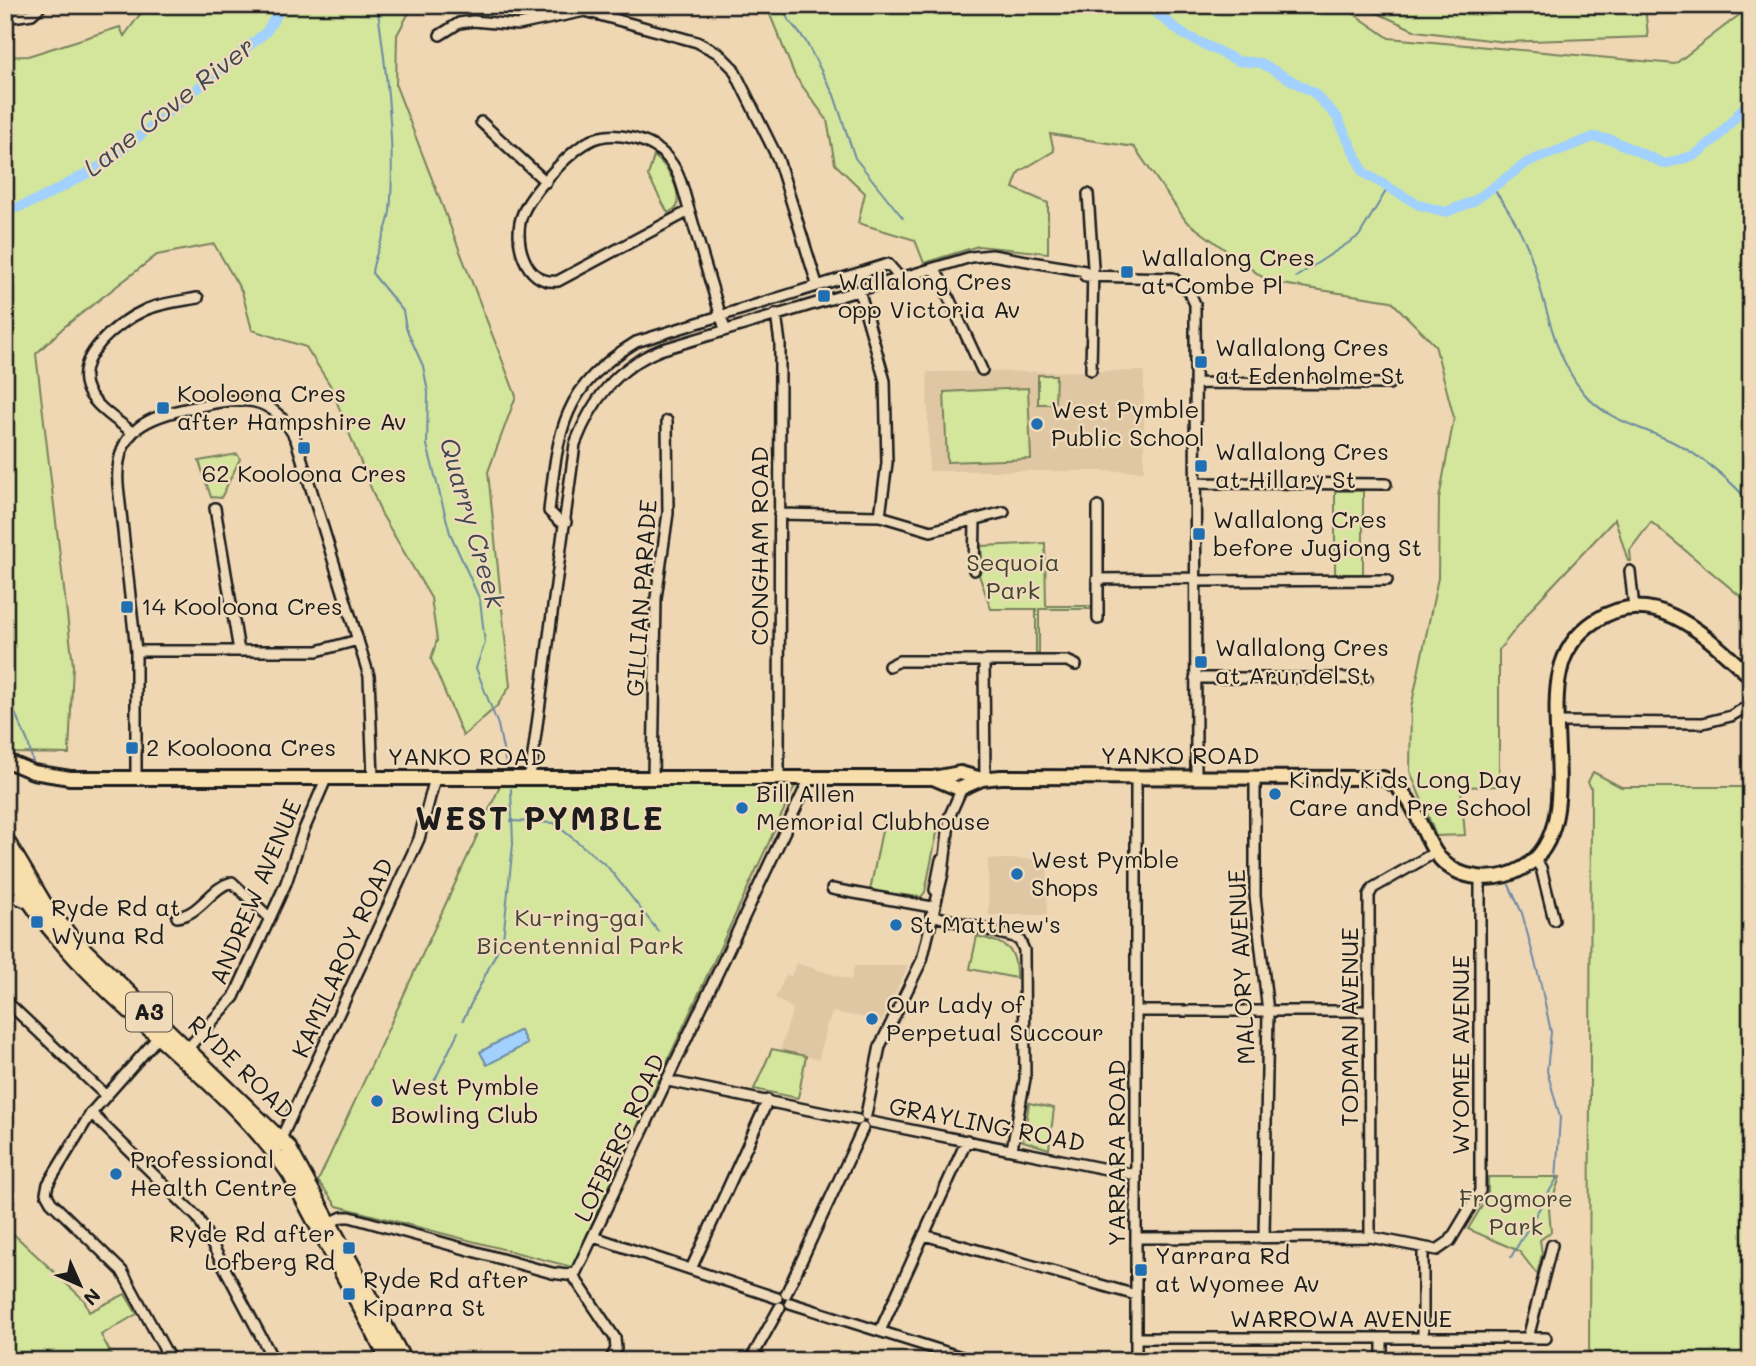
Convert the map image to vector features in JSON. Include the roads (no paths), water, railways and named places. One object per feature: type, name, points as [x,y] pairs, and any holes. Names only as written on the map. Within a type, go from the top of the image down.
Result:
[{"type":"highway","name":"RYDE ROAD","points":[[5,838],[14,881],[188,1048],[278,1144],[404,1361]]},
{"type":"highway","name":"RYDE ROAD","points":[[5,862],[14,881],[32,906],[69,950],[278,1144]]},
{"type":"highway","name":"RYDE ROAD","points":[[325,1225],[389,1361]]},
{"type":"main road","points":[[1434,853],[1455,869],[1480,877],[1508,875],[1535,860],[1553,833],[1558,793],[1557,722],[1560,672],[1572,644],[1602,617],[1634,608],[1656,610],[1682,619],[1751,677]]},
{"type":"main road","name":"YANKO ROAD","points":[[5,760],[33,772],[60,777],[136,779],[779,777],[933,778],[958,782],[984,779],[1383,778],[1398,787],[1411,802],[1434,853]]},
{"type":"street","points":[[5,18],[32,14],[42,5]]},
{"type":"street","points":[[440,35],[459,23],[473,20],[518,24],[585,11],[697,42],[718,53],[733,68],[778,159],[817,284]]},
{"type":"street","points":[[481,121],[546,182]]},
{"type":"street","points":[[689,211],[551,282],[532,271],[523,255],[519,238],[524,211],[546,182],[590,140],[620,136],[656,148],[674,167],[689,211],[725,329]]},
{"type":"street","points":[[1088,194],[1091,202],[1091,370]]},
{"type":"street","points":[[530,777],[575,444],[594,402],[607,385],[645,356],[725,329],[985,255],[1041,263],[1090,275],[1167,277],[1184,285],[1195,304],[1196,778]]},
{"type":"street","points":[[566,522],[559,521],[550,511],[558,440],[578,392],[610,359],[636,342],[720,313],[888,264],[900,278]]},
{"type":"street","points":[[935,268],[982,370]]},
{"type":"street","points":[[859,290],[885,381],[887,463],[880,516]]},
{"type":"street","points":[[132,432],[88,391],[85,380],[89,357],[97,347],[146,310],[198,298]]},
{"type":"street","name":"CONGHAM ROAD","points":[[776,314],[780,343],[779,777]]},
{"type":"street","points":[[1195,383],[1389,384]]},
{"type":"street","points":[[136,779],[136,651],[117,474],[118,459],[132,432],[157,414],[234,399],[257,402],[281,417],[296,440],[371,689],[373,778]]},
{"type":"street","name":"GILLIAN PARADE","points":[[653,778],[656,598],[668,513],[667,421]]},
{"type":"street","points":[[1195,483],[1386,485]]},
{"type":"street","points":[[1098,507],[1098,619]]},
{"type":"street","points":[[215,508],[239,651]]},
{"type":"street","points":[[779,514],[880,516],[931,531],[1004,512]]},
{"type":"street","points":[[974,570],[975,520]]},
{"type":"street","points":[[1630,571],[1634,608]]},
{"type":"street","points":[[1097,579],[1387,580]]},
{"type":"street","points":[[136,651],[317,651],[358,640]]},
{"type":"street","points":[[889,666],[899,661],[1066,661],[1076,665]]},
{"type":"street","points":[[984,661],[984,779]]},
{"type":"street","points":[[1195,678],[1367,678]]},
{"type":"street","points":[[1557,722],[1703,723],[1731,716],[1751,704]]},
{"type":"street","name":"MALORY AVENUE","points":[[1255,777],[1255,896],[1268,1012],[1264,1237]]},
{"type":"street","name":"KAMILAROY ROAD","points":[[278,1144],[419,839],[435,778]]},
{"type":"street","name":"LOFBERG ROAD","points":[[572,1274],[579,1269],[810,778]]},
{"type":"street","name":"YARRARA ROAD","points":[[1136,778],[1136,1361]]},
{"type":"street","name":"ANDREW AVENUE","points":[[188,1048],[230,1003],[270,918],[326,779]]},
{"type":"street","points":[[750,1361],[783,1300],[864,1121],[880,1046],[922,960],[935,895],[943,873],[943,853],[958,782]]},
{"type":"street","name":"TODMAN AVENUE","points":[[1370,1237],[1370,891],[1434,853]]},
{"type":"street","points":[[1535,860],[1541,868],[1554,920]]},
{"type":"street","points":[[177,917],[193,913],[231,877],[270,918]]},
{"type":"street","name":"WYOMEE AVENUE","points":[[1423,1248],[1437,1250],[1447,1245],[1480,1191],[1480,877]]},
{"type":"street","points":[[832,889],[932,911],[1020,941],[1024,950],[1026,1079],[1012,1149]]},
{"type":"street","points":[[5,893],[32,906]]},
{"type":"street","points":[[5,1000],[105,1096]]},
{"type":"street","points":[[1136,1011],[1369,1012]]},
{"type":"street","points":[[159,1036],[91,1113],[48,1184],[48,1197],[122,1271],[171,1361]]},
{"type":"street","name":"GRAYLING ROAD","points":[[668,1081],[1136,1175]]},
{"type":"street","points":[[691,1269],[768,1100]]},
{"type":"street","points":[[91,1113],[198,1218],[274,1361]]},
{"type":"street","points":[[880,1331],[967,1140]]},
{"type":"street","points":[[325,1225],[350,1217],[552,1273],[572,1274],[615,1338],[616,1349],[610,1361]]},
{"type":"street","points":[[924,1235],[1136,1295]]},
{"type":"street","points":[[594,1237],[974,1361]]},
{"type":"street","points":[[1136,1238],[1370,1237],[1423,1248],[1423,1338]]},
{"type":"street","points":[[1528,1338],[1552,1245]]},
{"type":"street","name":"WARROWA AVENUE","points":[[1136,1338],[1546,1338]]},
{"type":"street","points":[[1382,1338],[1382,1361]]},
{"type":"water","points":[[520,1030],[527,1044],[487,1065],[480,1052]]},
{"type":"waterway","name":"Lane Cove River","points":[[5,212],[40,199],[108,162],[266,32],[283,5]]},
{"type":"waterway","name":"Quarry Creek","points":[[377,5],[389,108],[392,187],[389,219],[372,273],[403,311],[406,328],[423,366],[428,392],[427,445],[450,533],[480,600],[485,643],[476,668],[498,725],[507,769]]},
{"type":"waterway","points":[[782,5],[788,19],[805,40],[834,95],[855,158],[903,218]]},
{"type":"waterway","name":"Lane Cove River","points":[[1146,5],[1183,34],[1238,61],[1261,63],[1314,93],[1337,117],[1364,173],[1419,205],[1446,212],[1474,201],[1528,162],[1594,137],[1612,140],[1665,164],[1695,155],[1719,136],[1751,99]]},
{"type":"waterway","points":[[1296,277],[1359,236],[1389,186]]},
{"type":"waterway","points":[[1493,188],[1524,240],[1556,341],[1563,359],[1583,392],[1602,410],[1671,441],[1704,460],[1751,504]]},
{"type":"waterway","points":[[5,691],[28,742],[33,763]]},
{"type":"waterway","name":"Quarry Creek","points":[[463,1020],[503,939],[513,844],[511,789]]},
{"type":"waterway","points":[[511,821],[554,823],[607,866],[658,931]]},
{"type":"waterway","points":[[1509,885],[1522,913],[1541,985],[1551,1032],[1547,1071],[1560,1117],[1556,1180],[1511,1257]]},
{"type":"waterway","name":"Quarry Creek","points":[[430,1090],[458,1032]]},
{"type":"place","name":"Wallalong Cres at Combe Pl","points":[[1127,272]]},
{"type":"place","name":"Wallalong Cres opp Victoria Av","points":[[824,296]]},
{"type":"place","name":"Wallalong Cres at Edenholme St","points":[[1201,362]]},
{"type":"place","name":"Kooloona Cres after Hampshire Av","points":[[163,408]]},
{"type":"place","name":"West Pymble Public School","points":[[1037,424]]},
{"type":"place","name":"62 Kooloona Cres","points":[[304,448]]},
{"type":"place","name":"Wallalong Cres at Hillary St","points":[[1201,466]]},
{"type":"place","name":"Wallalong Cres before Jugiong St","points":[[1199,534]]},
{"type":"place","name":"14 Kooloona Cres","points":[[127,607]]},
{"type":"place","name":"Wallalong Cres at Arundel St","points":[[1201,662]]},
{"type":"place","name":"2 Kooloona Cres","points":[[132,748]]},
{"type":"place","name":"Kindy Kids Long Day Care and Pre School","points":[[1275,794]]},
{"type":"place","name":"Bill Allen Memorial Clubhouse","points":[[742,808]]},
{"type":"place","name":"West Pymble Shops","points":[[1017,874]]},
{"type":"place","name":"Ryde Rd at Wyuna Rd","points":[[37,922]]},
{"type":"place","name":"St Matthew's","points":[[896,925]]},
{"type":"place","name":"Our Lady of Perpetual Succour","points":[[872,1019]]},
{"type":"place","name":"West Pymble Bowling Club","points":[[377,1101]]},
{"type":"place","name":"Professional Health Centre","points":[[116,1174]]},
{"type":"place","name":"Ryde Rd after Lofberg Rd","points":[[349,1248]]},
{"type":"place","name":"Yarrara Rd at Wyomee Av","points":[[1141,1270]]},
{"type":"place","name":"Ryde Rd after Kiparra St","points":[[349,1294]]},
{"type":"district","name":"WEST PYMBLE","points":[[540,819]]},
{"type":"park label","name":"Sequoia Park","points":[[1013,577]]},
{"type":"park label","name":"Ku-ring-gai Bicentennial Park","points":[[580,932]]},
{"type":"park label","name":"Frogmore Park","points":[[1516,1213]]}]
